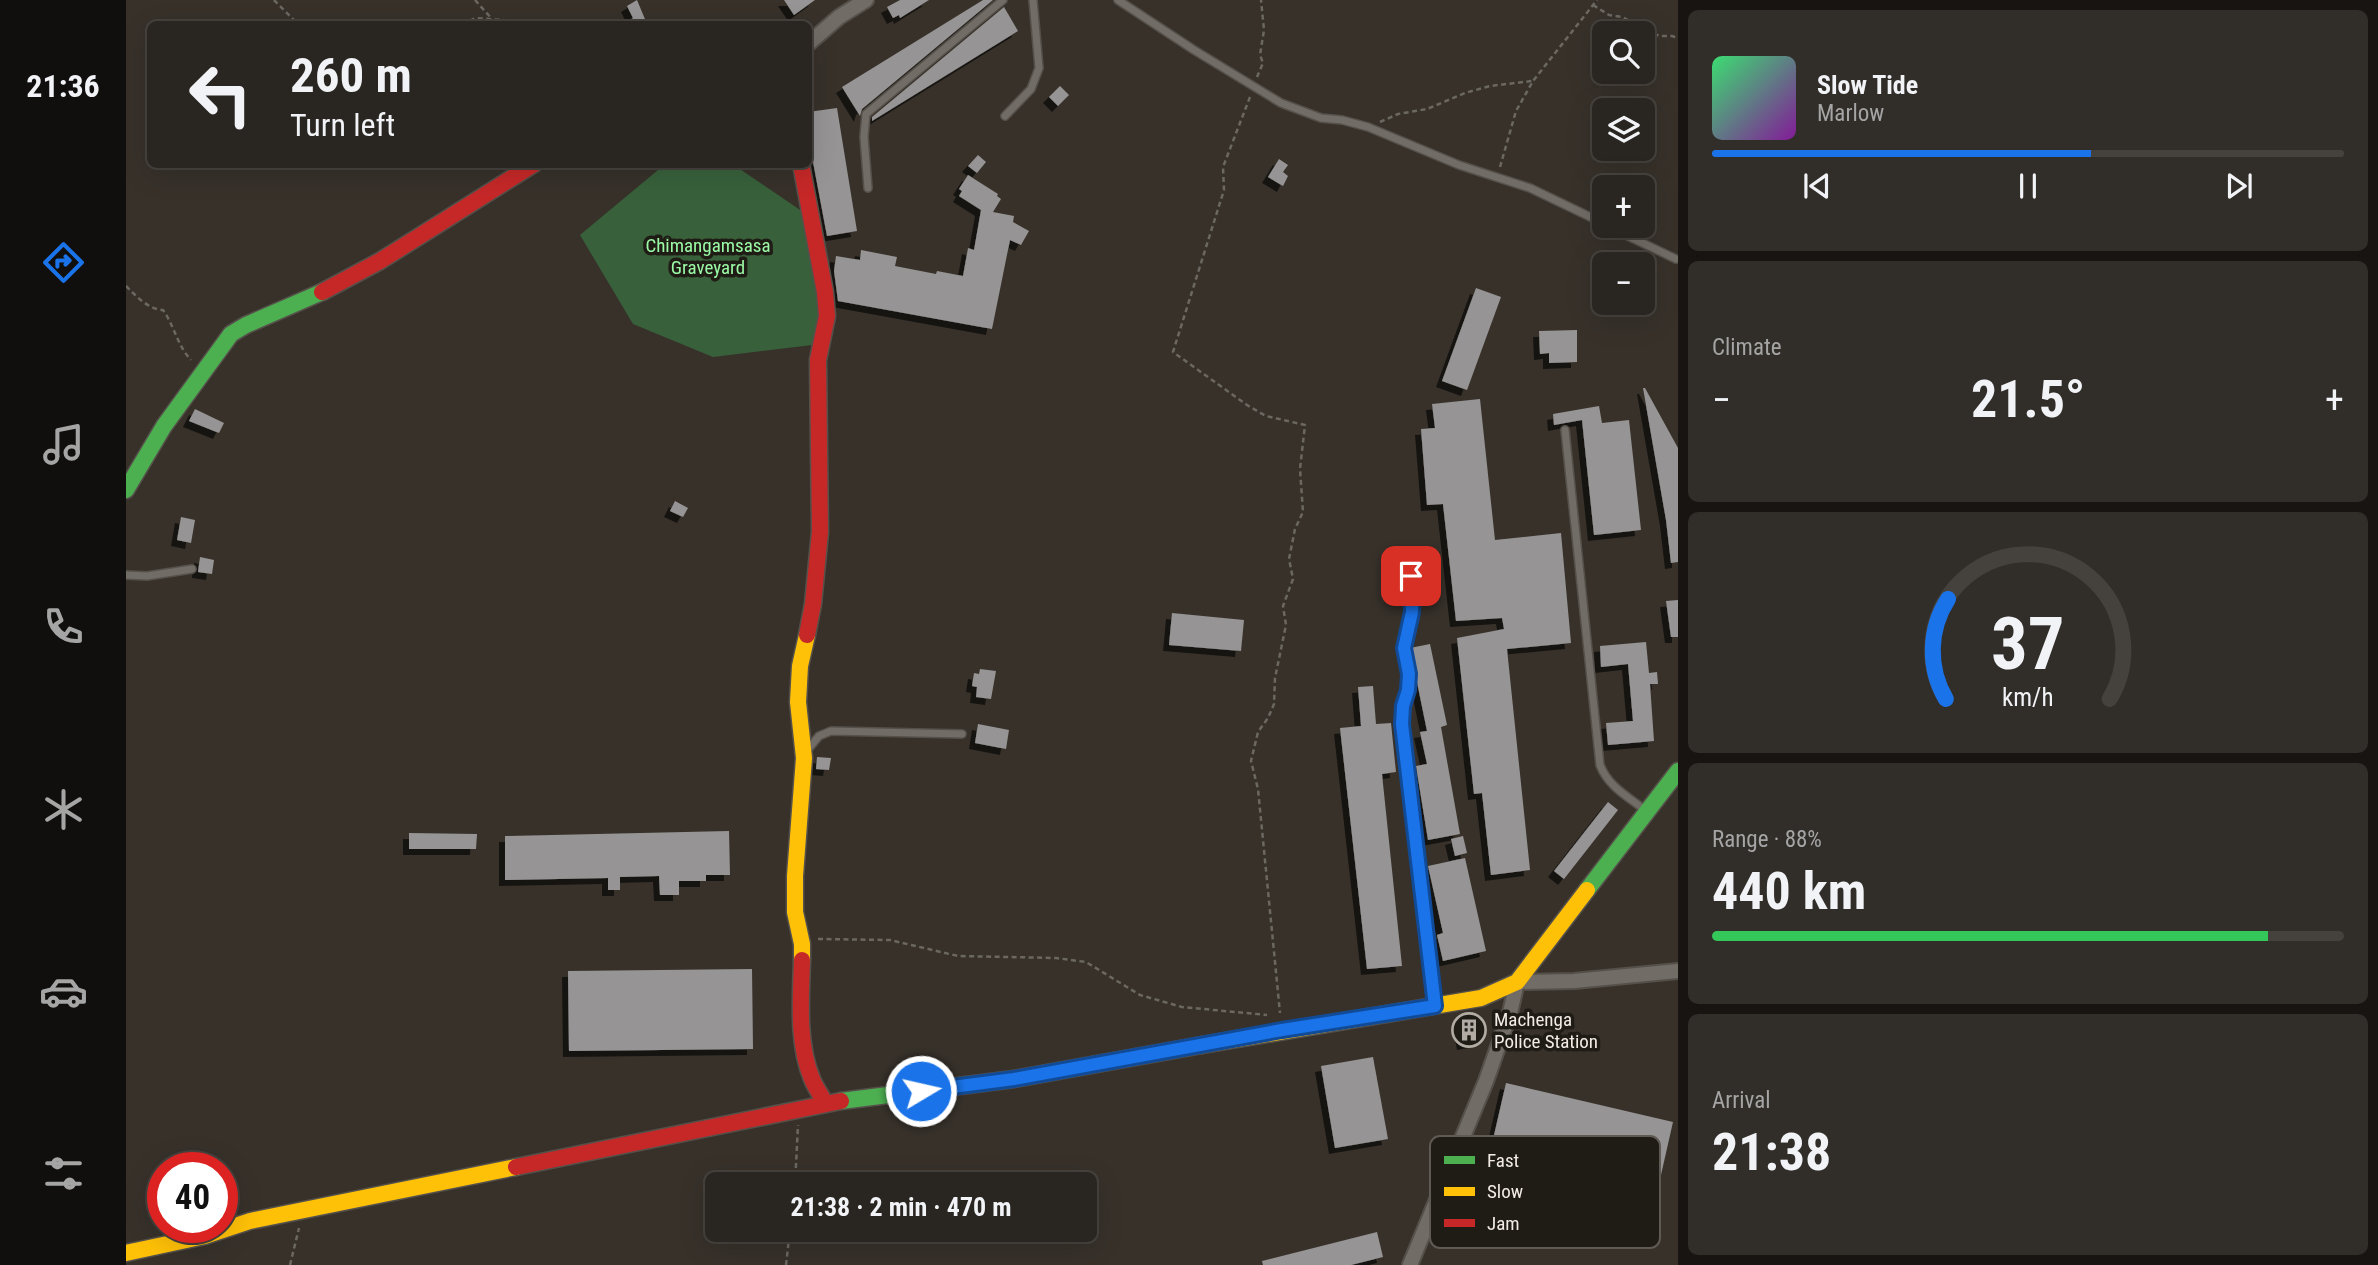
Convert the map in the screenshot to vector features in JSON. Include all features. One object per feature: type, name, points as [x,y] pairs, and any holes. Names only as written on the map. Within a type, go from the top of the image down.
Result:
[{"type":"street","points":[[812,41],[839,17],[866,0]]},
{"type":"street","points":[[126,490],[164,426],[231,334],[336,286],[372,266],[528,168]]},
{"type":"street","points":[[802,168],[827,316],[818,360],[820,532],[813,604],[800,666],[798,702],[804,758],[795,876],[795,912],[802,944],[804,1054],[812,1079],[825,1103]]},
{"type":"street","points":[[1463,1136],[1510,1013],[1517,982],[1678,771]]},
{"type":"street","points":[[126,1253],[300,1211],[612,1149],[825,1103],[1014,1079],[1282,1030],[1481,998],[1517,982],[1574,981],[1678,971]]},
{"type":"street","points":[[1410,1265],[1430,1216]]},
{"type":"lane","points":[[868,188],[863,137],[866,114],[1003,0]]},
{"type":"lane","points":[[1005,116],[1031,89],[1039,68],[1033,0]]},
{"type":"lane","points":[[1118,0],[1282,103],[1321,118],[1368,127],[1460,164],[1531,188],[1592,218]]},
{"type":"lane","points":[[1633,238],[1676,259]]},
{"type":"lane","points":[[1565,430],[1600,765],[1605,777],[1614,787],[1646,811]]},
{"type":"lane","points":[[126,575],[147,576],[192,569]]},
{"type":"lane","points":[[1411,576],[1412,612],[1404,648],[1409,674],[1402,724],[1435,1006]]},
{"type":"lane","points":[[804,758],[810,744],[831,731],[962,734]]},
{"type":"path","points":[[274,0],[295,21]]},
{"type":"path","points":[[475,0],[492,19]]},
{"type":"path","points":[[1261,0],[1264,30],[1260,55],[1263,63],[1223,167],[1224,190],[1173,352],[1266,416],[1305,425],[1300,469],[1303,512],[1295,529],[1289,559],[1293,579],[1283,606],[1286,625],[1275,678],[1274,704],[1258,732],[1251,761],[1258,789],[1282,1030]]},
{"type":"path","points":[[1497,177],[1516,111],[1533,81],[1597,0]]},
{"type":"path","points":[[1593,5],[1609,15],[1622,17],[1659,36],[1678,38]]},
{"type":"path","points":[[469,21],[476,18],[518,21]]},
{"type":"path","points":[[1368,127],[1398,114],[1427,109],[1490,86],[1533,81]]},
{"type":"path","points":[[126,286],[143,303],[163,310],[173,325],[173,333],[183,352],[198,369],[204,371]]},
{"type":"path","points":[[797,928],[813,939],[846,937],[890,940],[958,956],[1056,958],[1086,962],[1140,995],[1182,1007],[1271,1015],[1282,1030]]},
{"type":"path","points":[[796,1172],[799,1108]]},
{"type":"path","points":[[290,1265],[300,1211]]},
{"type":"path","points":[[786,1265],[789,1242]]},
{"type":"green space","name":"Chimangamsasa Graveyard","points":[[660,168],[738,168],[803,212],[822,318],[812,345],[713,357],[633,324],[580,235]]},
{"type":"building","points":[[637,0],[646,21],[628,21],[633,18],[627,6]]},
{"type":"building","points":[[784,0],[815,0],[794,15]]},
{"type":"building","points":[[900,0],[929,0],[900,18],[899,15],[893,18],[887,7]]},
{"type":"building","points":[[983,0],[993,0],[862,109],[860,116],[842,87]]},
{"type":"building","points":[[1004,7],[1018,31],[872,121],[872,117]]},
{"type":"building","points":[[1060,86],[1069,95],[1058,106],[1049,97]]},
{"type":"building","points":[[837,108],[857,231],[827,236],[812,161],[812,111]]},
{"type":"building","points":[[978,155],[986,162],[977,173],[968,166]]},
{"type":"building","points":[[1279,159],[1288,165],[1283,172],[1288,176],[1283,186],[1268,177]]},
{"type":"building","points":[[968,175],[998,194],[1001,199],[993,212],[1014,216],[1013,222],[1029,231],[1021,245],[1010,240],[992,329],[838,301],[834,271],[836,256],[860,260],[861,250],[897,257],[895,266],[963,276],[968,248],[974,250],[981,210],[959,196],[962,191],[959,189]]},
{"type":"building","points":[[1476,288],[1501,297],[1467,390],[1442,381]]},
{"type":"building","points":[[1577,330],[1577,362],[1549,363],[1549,353],[1540,354],[1539,331]]},
{"type":"building","points":[[1643,388],[1678,448],[1678,562],[1671,563]]},
{"type":"building","points":[[1480,399],[1495,540],[1561,533],[1571,643],[1507,649],[1530,870],[1491,875],[1482,793],[1474,794],[1457,638],[1504,629],[1502,618],[1456,621],[1443,504],[1427,505],[1421,429],[1435,428],[1432,404]]},
{"type":"building","points":[[1599,406],[1602,423],[1629,420],[1641,530],[1594,535],[1582,420],[1554,425],[1553,414]]},
{"type":"building","points":[[195,409],[224,423],[219,433],[189,421]]},
{"type":"building","points":[[675,501],[688,508],[683,517],[670,511]]},
{"type":"building","points":[[181,517],[195,520],[191,543],[177,540]]},
{"type":"building","points":[[200,557],[214,560],[212,574],[198,572]]},
{"type":"building","points":[[1678,600],[1678,637],[1671,637],[1666,601]]},
{"type":"building","points":[[1172,613],[1244,620],[1241,651],[1169,645]]},
{"type":"building","points":[[1646,642],[1649,673],[1657,672],[1658,684],[1650,684],[1654,741],[1608,745],[1606,723],[1633,721],[1628,664],[1601,667],[1600,646]]},
{"type":"building","points":[[1430,644],[1447,725],[1441,727],[1460,834],[1428,840],[1416,766],[1427,764],[1420,732],[1427,731],[1410,648]]},
{"type":"building","points":[[980,669],[996,671],[991,699],[976,697],[977,687],[972,686],[974,673],[979,674]]},
{"type":"building","points":[[1373,686],[1376,724],[1391,723],[1396,772],[1382,774],[1402,966],[1367,969],[1340,728],[1361,726],[1358,687]]},
{"type":"building","points":[[978,724],[1009,730],[1006,749],[975,743]]},
{"type":"building","points":[[817,757],[831,758],[829,770],[816,769]]},
{"type":"building","points":[[1608,802],[1618,810],[1564,879],[1554,871]]},
{"type":"building","points":[[729,831],[730,875],[706,875],[706,881],[679,881],[679,895],[660,895],[659,876],[620,877],[620,890],[608,890],[608,878],[505,880],[505,836]]},
{"type":"building","points":[[409,833],[477,834],[476,849],[409,849]]},
{"type":"building","points":[[1463,836],[1467,853],[1455,856],[1451,839]]},
{"type":"building","points":[[1465,858],[1486,951],[1443,961],[1437,935],[1443,933],[1428,866]]},
{"type":"building","points":[[752,969],[753,1049],[569,1051],[568,971]]},
{"type":"building","name":"Machenga Police Station","points":[[1476,1015],[1481,1041],[1463,1044],[1458,1018]]},
{"type":"building","points":[[1373,1057],[1388,1139],[1335,1148],[1321,1066]]},
{"type":"building","points":[[1506,1083],[1673,1122],[1660,1179],[1660,1136],[1494,1136]]},
{"type":"building","points":[[1377,1232],[1383,1257],[1351,1265],[1263,1265],[1262,1261]]},
{"type":"traffic: fast","points":[[126,490],[164,426],[231,334],[322,292]]},
{"type":"traffic: fast","points":[[1587,890],[1678,771]]},
{"type":"traffic: fast","points":[[841,1101],[1014,1079],[1202,1045]]},
{"type":"traffic: slow","points":[[802,960],[802,944],[795,912],[795,876],[804,758],[798,702],[800,666],[807,635]]},
{"type":"traffic: slow","points":[[1202,1045],[1481,998],[1517,982],[1587,890]]},
{"type":"traffic: slow","points":[[126,1253],[205,1236],[250,1221],[516,1167]]},
{"type":"traffic: jam","points":[[322,292],[380,261],[528,168]]},
{"type":"traffic: jam","points":[[802,168],[827,316],[818,360],[820,532],[807,635]]},
{"type":"traffic: jam","points":[[802,960],[801,1021],[804,1051],[812,1079],[825,1103]]},
{"type":"traffic: jam","points":[[516,1167],[841,1101]]},
{"type":"place","name":"Machenga Police Station","points":[[1469,1030]]},
{"type":"route","points":[[921,1091],[1014,1079],[1080,1065],[1435,1006],[1402,724],[1409,674],[1404,648],[1412,612],[1411,576]]}]
